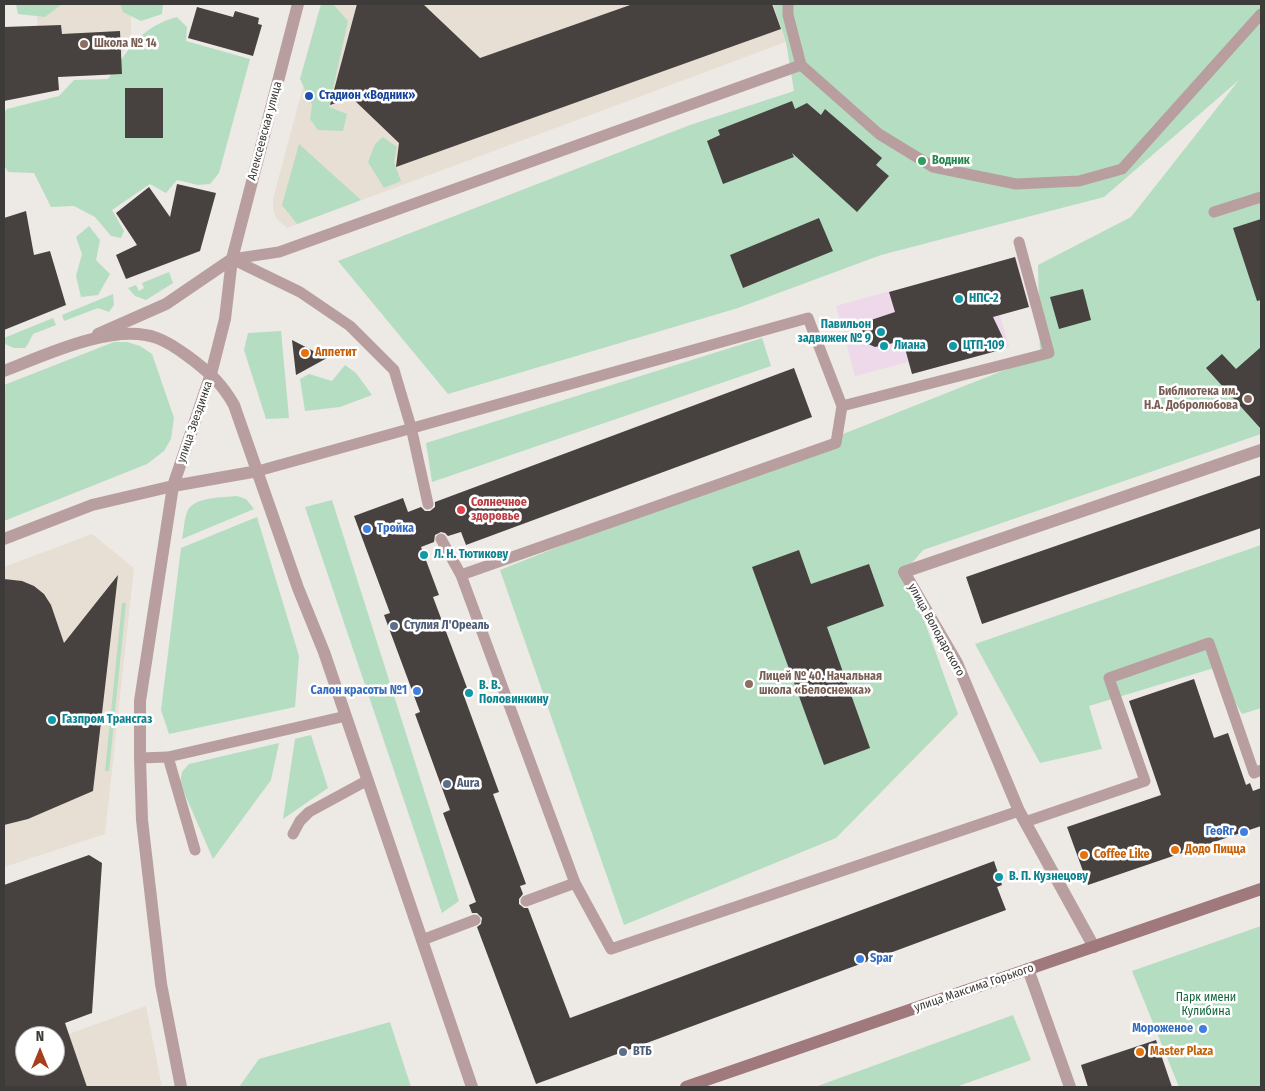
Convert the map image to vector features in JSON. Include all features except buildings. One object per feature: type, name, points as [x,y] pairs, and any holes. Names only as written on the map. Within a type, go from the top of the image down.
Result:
[{"type":"main road","name":"улица Максима Горького","points":[[686,1087],[1261,888]]},
{"type":"street","name":"Алексеевская улица","points":[[211,374],[225,319],[232,259],[298,4]]},
{"type":"street","points":[[82,341],[166,304],[232,259]]},
{"type":"street","name":"улица Звездинка","points":[[4,371],[82,341],[134,334],[157,338],[178,349],[211,374],[173,486],[140,700],[142,820],[161,984],[181,1087]]},
{"type":"street","points":[[211,374],[224,388],[234,405],[298,588],[324,652],[472,1087]]},
{"type":"street","name":"улица Володарского","points":[[1094,946],[1022,817],[957,663],[904,572],[1261,450]]},
{"type":"street","points":[[4,539],[92,505],[173,486],[258,471]]},
{"type":"street","points":[[1028,969],[1070,1087]]},
{"type":"lane","points":[[788,4],[788,15],[801,65],[879,134],[933,167],[1016,184],[1079,181],[1122,169],[1261,14]]},
{"type":"lane","points":[[232,259],[279,252],[801,65]]},
{"type":"lane","points":[[1214,212],[1261,197]]},
{"type":"lane","points":[[842,406],[1049,353],[1019,242]]},
{"type":"lane","points":[[232,259],[300,292],[350,326],[394,370],[411,427],[428,504]]},
{"type":"lane","points":[[258,471],[808,318],[842,406],[836,442],[461,575]]},
{"type":"lane","points":[[441,539],[461,575],[575,883],[611,949],[1022,817],[1145,781],[1109,678],[1209,643],[1254,773],[1261,770]]},
{"type":"lane","points":[[140,758],[168,757],[346,716]]},
{"type":"lane","points":[[168,757],[195,850]]},
{"type":"lane","points":[[293,834],[300,821],[309,812],[368,780]]},
{"type":"lane","points":[[526,902],[575,883]]},
{"type":"lane","points":[[422,940],[474,920]]},
{"type":"shaded area","name":"Школа № 14","points":[[36,4],[131,4],[131,40],[121,55],[100,56],[101,75],[58,77],[57,47],[39,48]]},
{"type":"shaded area","points":[[325,4],[773,4],[786,42],[287,228],[276,218],[273,199]]},
{"type":"shaded area","points":[[1016,257],[1029,307],[1000,315],[1009,347],[912,374],[908,362],[855,376],[836,306]]},
{"type":"shaded area","points":[[92,534],[134,568],[105,834],[4,867],[4,567]]},
{"type":"shaded area","points":[[146,1006],[162,1087],[4,1087],[4,1058],[15,1054],[15,1076],[65,1076],[65,1035]]},
{"type":"green space","points":[[16,4],[62,4],[45,17],[18,14]]},
{"type":"green space","points":[[120,4],[163,4],[162,14],[141,21],[123,12]]},
{"type":"green space","points":[[321,4],[333,4],[348,21],[329,107],[347,114],[343,131],[318,130],[310,119],[312,105],[300,79]]},
{"type":"green space","points":[[773,4],[1261,4],[1261,434],[923,550],[906,570],[958,714],[836,838],[624,925],[500,570],[1040,356],[1038,265],[1131,217],[1239,80],[1104,197],[881,255],[738,308],[448,394],[338,261],[690,125],[794,91],[786,42]]},
{"type":"green space","points":[[177,17],[187,27],[186,41],[250,59],[219,173],[210,184],[198,185],[177,180],[166,193],[150,184],[112,210],[124,231],[121,238],[111,236],[95,217],[74,206],[51,207],[34,173],[8,172],[4,165],[4,112],[7,109],[59,96],[74,80],[108,79],[129,49],[144,33],[164,21]]},
{"type":"green space","points":[[383,137],[397,147],[394,162],[401,181],[384,188],[368,162],[375,144]]},
{"type":"green space","points":[[299,144],[361,200],[297,224],[282,205]]},
{"type":"green space","points":[[89,226],[100,240],[96,260],[110,274],[98,295],[81,297],[76,276],[82,254],[76,237]]},
{"type":"green space","points":[[169,272],[173,283],[146,300],[135,296],[128,288],[136,285],[139,291],[144,288],[142,283]]},
{"type":"green space","points":[[113,294],[114,305],[109,312],[98,308],[64,321],[62,315]]},
{"type":"green space","points":[[53,318],[56,325],[33,334],[25,348],[14,348],[5,344],[4,338]]},
{"type":"green space","points":[[281,331],[289,418],[266,419],[244,350],[248,333]]},
{"type":"green space","points":[[762,338],[771,366],[432,482],[426,443]]},
{"type":"green space","points":[[114,342],[127,342],[140,346],[152,354],[174,418],[171,439],[164,451],[147,464],[4,521],[4,385]]},
{"type":"green space","points":[[345,365],[356,373],[372,395],[340,407],[305,411],[300,379],[309,374],[332,381]]},
{"type":"green space","points":[[237,496],[246,499],[254,509],[182,539],[188,510],[192,505],[203,500]]},
{"type":"green space","points":[[332,500],[459,901],[442,913],[305,507]]},
{"type":"green space","points":[[257,517],[299,656],[295,707],[169,734],[161,710],[181,548]]},
{"type":"green space","points":[[1261,545],[1261,708],[1242,714],[1214,668],[1089,706],[1102,749],[1040,763],[975,644]]},
{"type":"green space","points":[[122,603],[126,603],[109,771],[105,771]]},
{"type":"green space","points":[[311,735],[328,788],[283,819],[295,739]]},
{"type":"green space","points":[[279,743],[271,780],[213,859],[180,783],[182,772],[189,764]]},
{"type":"green space","name":"Парк имени Кулибина","points":[[1261,926],[1261,1087],[1179,1087],[1132,971]]},
{"type":"green space","points":[[1013,1015],[1031,1060],[956,1087],[815,1087]]},
{"type":"green space","points":[[390,1022],[411,1087],[239,1087],[259,1059]]},
{"type":"place","name":"Школа № 14","points":[[84,44]]},
{"type":"place","name":"Стадион «Водник»","points":[[309,96]]},
{"type":"place","name":"Водник","points":[[922,161]]},
{"type":"place","name":"НПС-2","points":[[959,299]]},
{"type":"place","name":"Павильон задвижек № 9","points":[[881,332]]},
{"type":"place","name":"Лиана","points":[[884,346]]},
{"type":"place","name":"ЦТП-109","points":[[953,346]]},
{"type":"place","name":"Аппетит","points":[[305,353]]},
{"type":"place","name":"Библиотека им. Н.А. Добролюбова","points":[[1248,399]]},
{"type":"place","name":"Солнечное здоровье","points":[[461,510]]},
{"type":"place","name":"Тройка","points":[[367,529]]},
{"type":"place","name":"Л. Н. Тютикову","points":[[424,555]]},
{"type":"place","name":"Стулия Л'Ореаль","points":[[394,626]]},
{"type":"place","name":"Лицей № 40. Начальная школа «Белоснежка»","points":[[749,684]]},
{"type":"place","name":"Салон красоты №1","points":[[417,691]]},
{"type":"place","name":"В. В. Половинкину","points":[[469,693]]},
{"type":"place","name":"Газпром Трансгаз","points":[[52,720]]},
{"type":"place","name":"Aura","points":[[447,784]]},
{"type":"place","name":"ГеоRг","points":[[1244,832]]},
{"type":"place","name":"Додо Пицца","points":[[1175,850]]},
{"type":"place","name":"Coffee Like","points":[[1084,855]]},
{"type":"place","name":"В. П. Кузнецову","points":[[999,877]]},
{"type":"place","name":"Spar","points":[[860,959]]},
{"type":"place","name":"Мороженое","points":[[1203,1029]]},
{"type":"place","name":"ВТБ","points":[[623,1052]]},
{"type":"place","name":"Master Plaza","points":[[1140,1052]]}]
